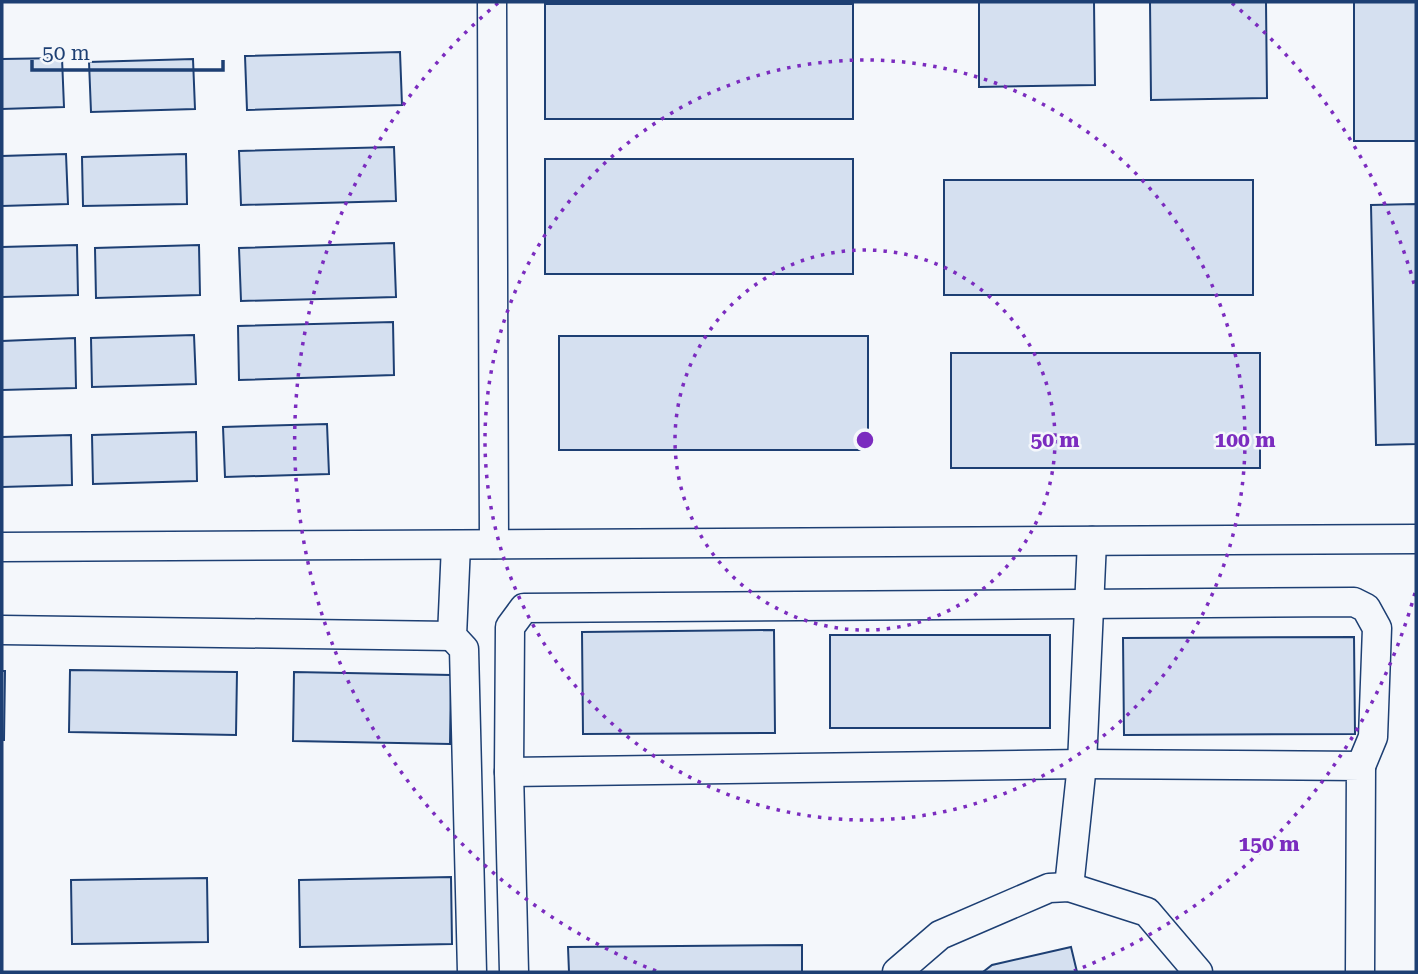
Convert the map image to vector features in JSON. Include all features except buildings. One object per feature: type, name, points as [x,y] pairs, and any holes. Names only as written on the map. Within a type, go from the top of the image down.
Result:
[{"type":"street","points":[[492,2],[494,544]]},
{"type":"street","points":[[2,547],[1416,539]]},
{"type":"street","points":[[1069,887],[1082,764],[1092,541]]},
{"type":"street","points":[[456,545],[452,636],[464,649],[472,972]]},
{"type":"street","points":[[514,972],[509,772],[510,627],[524,608],[1354,602],[1366,608],[1377,628],[1373,737],[1361,766],[1360,972]]},
{"type":"street","points":[[2,630],[452,636]]},
{"type":"street","points":[[509,772],[1082,764],[1361,766]]},
{"type":"street","points":[[897,972],[940,935],[1049,888],[1069,887],[1147,912],[1198,972]]}]
